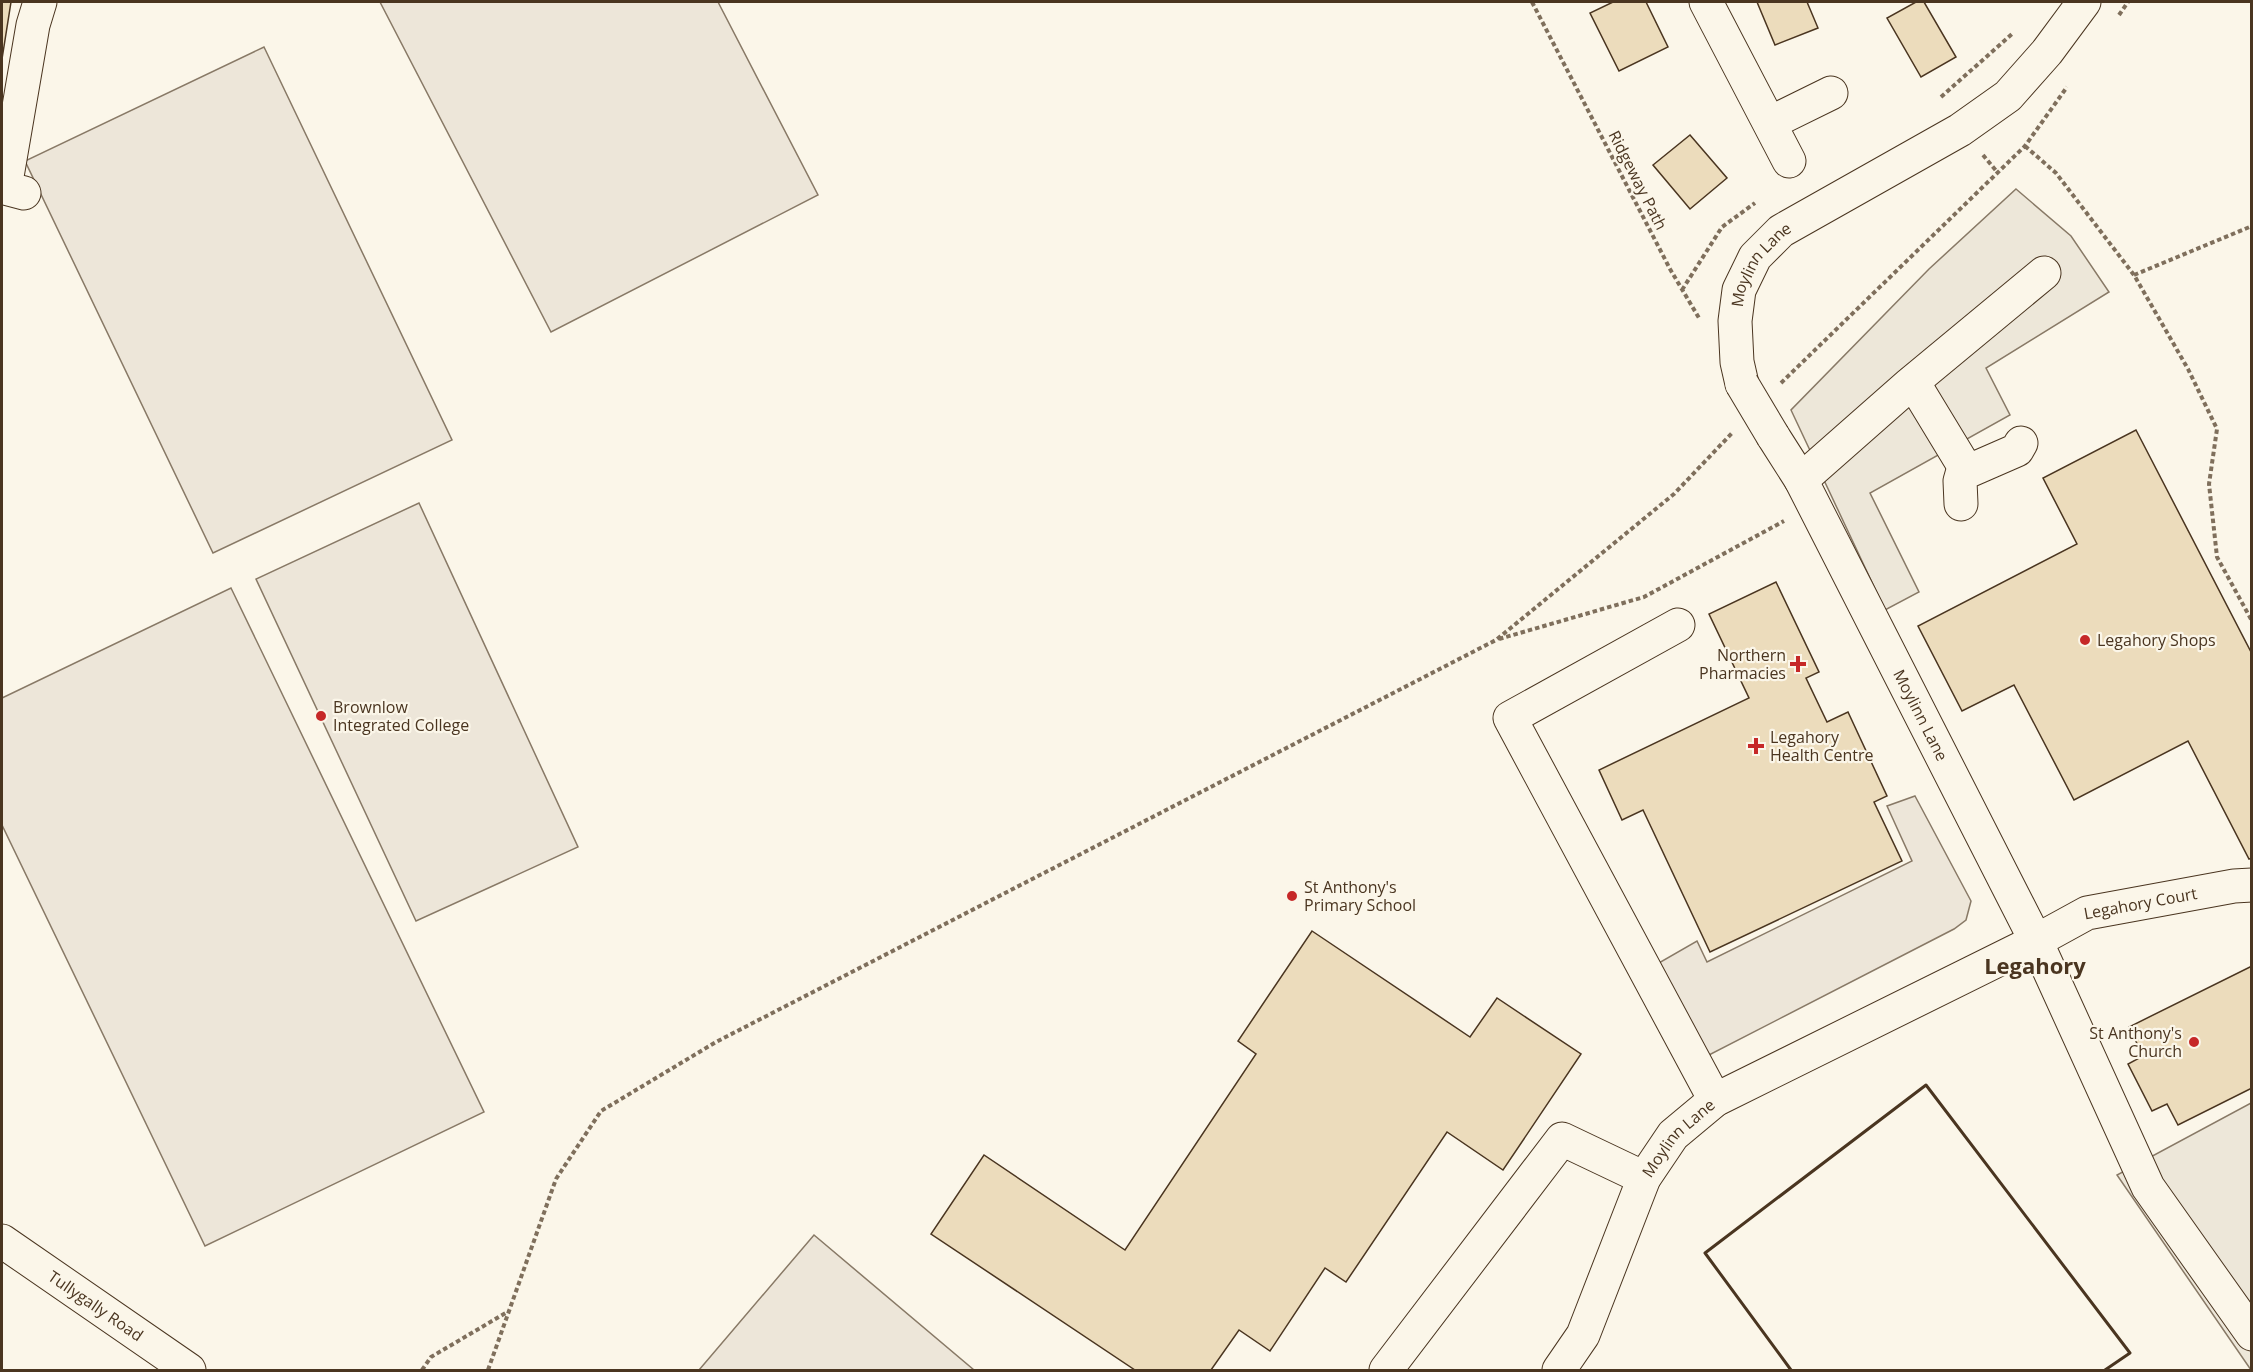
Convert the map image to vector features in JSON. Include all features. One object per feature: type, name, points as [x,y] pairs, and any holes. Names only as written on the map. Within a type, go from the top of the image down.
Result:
[{"type":"street","points":[[24,193],[5,189],[33,25],[40,2]]},
{"type":"street","points":[[1706,2],[1789,161]]},
{"type":"street","name":"Moylinn Lane","points":[[1559,1371],[1583,1335],[1644,1178],[1673,1135],[1715,1100],[2036,941],[1808,492],[1742,384],[1737,362],[1735,321],[1739,290],[1755,257],[1781,231],[1960,130],[2008,96],[2047,52],[2084,2]]},
{"type":"street","points":[[1770,123],[1830,93]]},
{"type":"street","points":[[1808,492],[1913,382],[2044,273]]},
{"type":"street","points":[[1913,382],[1967,471]]},
{"type":"street","points":[[1961,504],[1962,474],[2017,450],[2020,444]]},
{"type":"street","points":[[1678,625],[1510,718],[1715,1100]]},
{"type":"street","name":"Legahory Court","points":[[2036,941],[2087,913],[2234,886],[2252,885]]},
{"type":"street","points":[[2036,941],[2148,1186],[2252,1334]]},
{"type":"street","points":[[1386,1371],[1562,1139],[1644,1178]]},
{"type":"street","name":"Tullygally Road","points":[[2,1241],[189,1371]]},
{"type":"path","name":"Ridgeway Path","points":[[1532,2],[1670,269],[1699,319]]},
{"type":"path","points":[[2114,21],[2128,2]]},
{"type":"path","points":[[1774,391],[1815,348],[2025,146],[2073,79]]},
{"type":"path","points":[[2025,146],[2056,173],[2134,275],[2188,369],[2217,429],[2209,484],[2217,557],[2252,621]]},
{"type":"path","points":[[2134,275],[2252,226]]},
{"type":"path","points":[[1496,640],[1674,494],[1740,425]]},
{"type":"path","points":[[488,1371],[556,1179],[602,1111],[716,1042],[1496,640],[1644,597],[1808,492]]},
{"type":"path","points":[[422,1371],[431,1357],[509,1311]]},
{"type":"shaded area","points":[[380,2],[718,2],[818,195],[551,332]]},
{"type":"shaded area","points":[[264,47],[452,440],[213,553],[25,161]]},
{"type":"shaded area","points":[[2016,189],[2071,236],[2109,292],[1986,368],[2010,415],[1870,493],[1919,592],[1885,610],[1791,410],[1929,269]]},
{"type":"shaded area","points":[[419,503],[578,847],[416,921],[256,579]]},
{"type":"shaded area","points":[[231,588],[484,1112],[205,1246],[2,825],[2,698]]},
{"type":"shaded area","points":[[1915,796],[1971,901],[1966,920],[1954,929],[1709,1055],[1657,964],[1697,941],[1707,962],[1912,861],[1887,806]]},
{"type":"shaded area","points":[[2251,1103],[2251,1370],[2117,1175]]},
{"type":"shaded area","points":[[814,1235],[974,1370],[699,1370]]},
{"type":"building","points":[[2,2],[11,2],[2,59]]},
{"type":"building","points":[[1613,2],[1646,2],[1668,47],[1619,71],[1590,13]]},
{"type":"building","points":[[1757,2],[1807,2],[1818,28],[1775,45]]},
{"type":"building","points":[[1916,2],[1924,2],[1956,57],[1921,77],[1887,18]]},
{"type":"building","points":[[1690,135],[1727,178],[1690,209],[1653,165]]},
{"type":"building","name":"Legahory Shops","points":[[2136,430],[2252,654],[2252,858],[2249,859],[2188,741],[2074,800],[2014,685],[1962,711],[1918,626],[2077,544],[2043,478]]},
{"type":"building","name":"Legahory Health Centre","points":[[1776,582],[1819,672],[1806,678],[1827,722],[1848,712],[1887,796],[1874,802],[1902,861],[1710,952],[1643,810],[1622,820],[1599,770],[1749,698],[1709,614]]},
{"type":"building","points":[[1312,931],[1470,1037],[1497,998],[1581,1054],[1503,1170],[1447,1132],[1346,1282],[1325,1268],[1270,1351],[1239,1330],[1211,1370],[1135,1370],[931,1234],[984,1155],[1125,1250],[1256,1054],[1238,1041]]},
{"type":"building","name":"St Anthony's Church","points":[[2252,966],[2252,1088],[2178,1125],[2167,1104],[2152,1111],[2128,1064],[2143,1056],[2129,1027]]},
{"type":"wall","points":[[1791,1370],[1705,1253],[1926,1085],[2130,1353],[2105,1370]]},
{"type":"place","name":"Legahory Shops","points":[[2085,640]]},
{"type":"place","name":"Northern Pharmacies","points":[[1798,664]]},
{"type":"place","name":"Brownlow Integrated College","points":[[321,716]]},
{"type":"place","name":"Legahory Health Centre","points":[[1756,746]]},
{"type":"place","name":"St Anthony's Primary School","points":[[1292,896]]},
{"type":"place","name":"St Anthony's Church","points":[[2194,1042]]},
{"type":"district","name":"Legahory","points":[[2035,966]]}]
